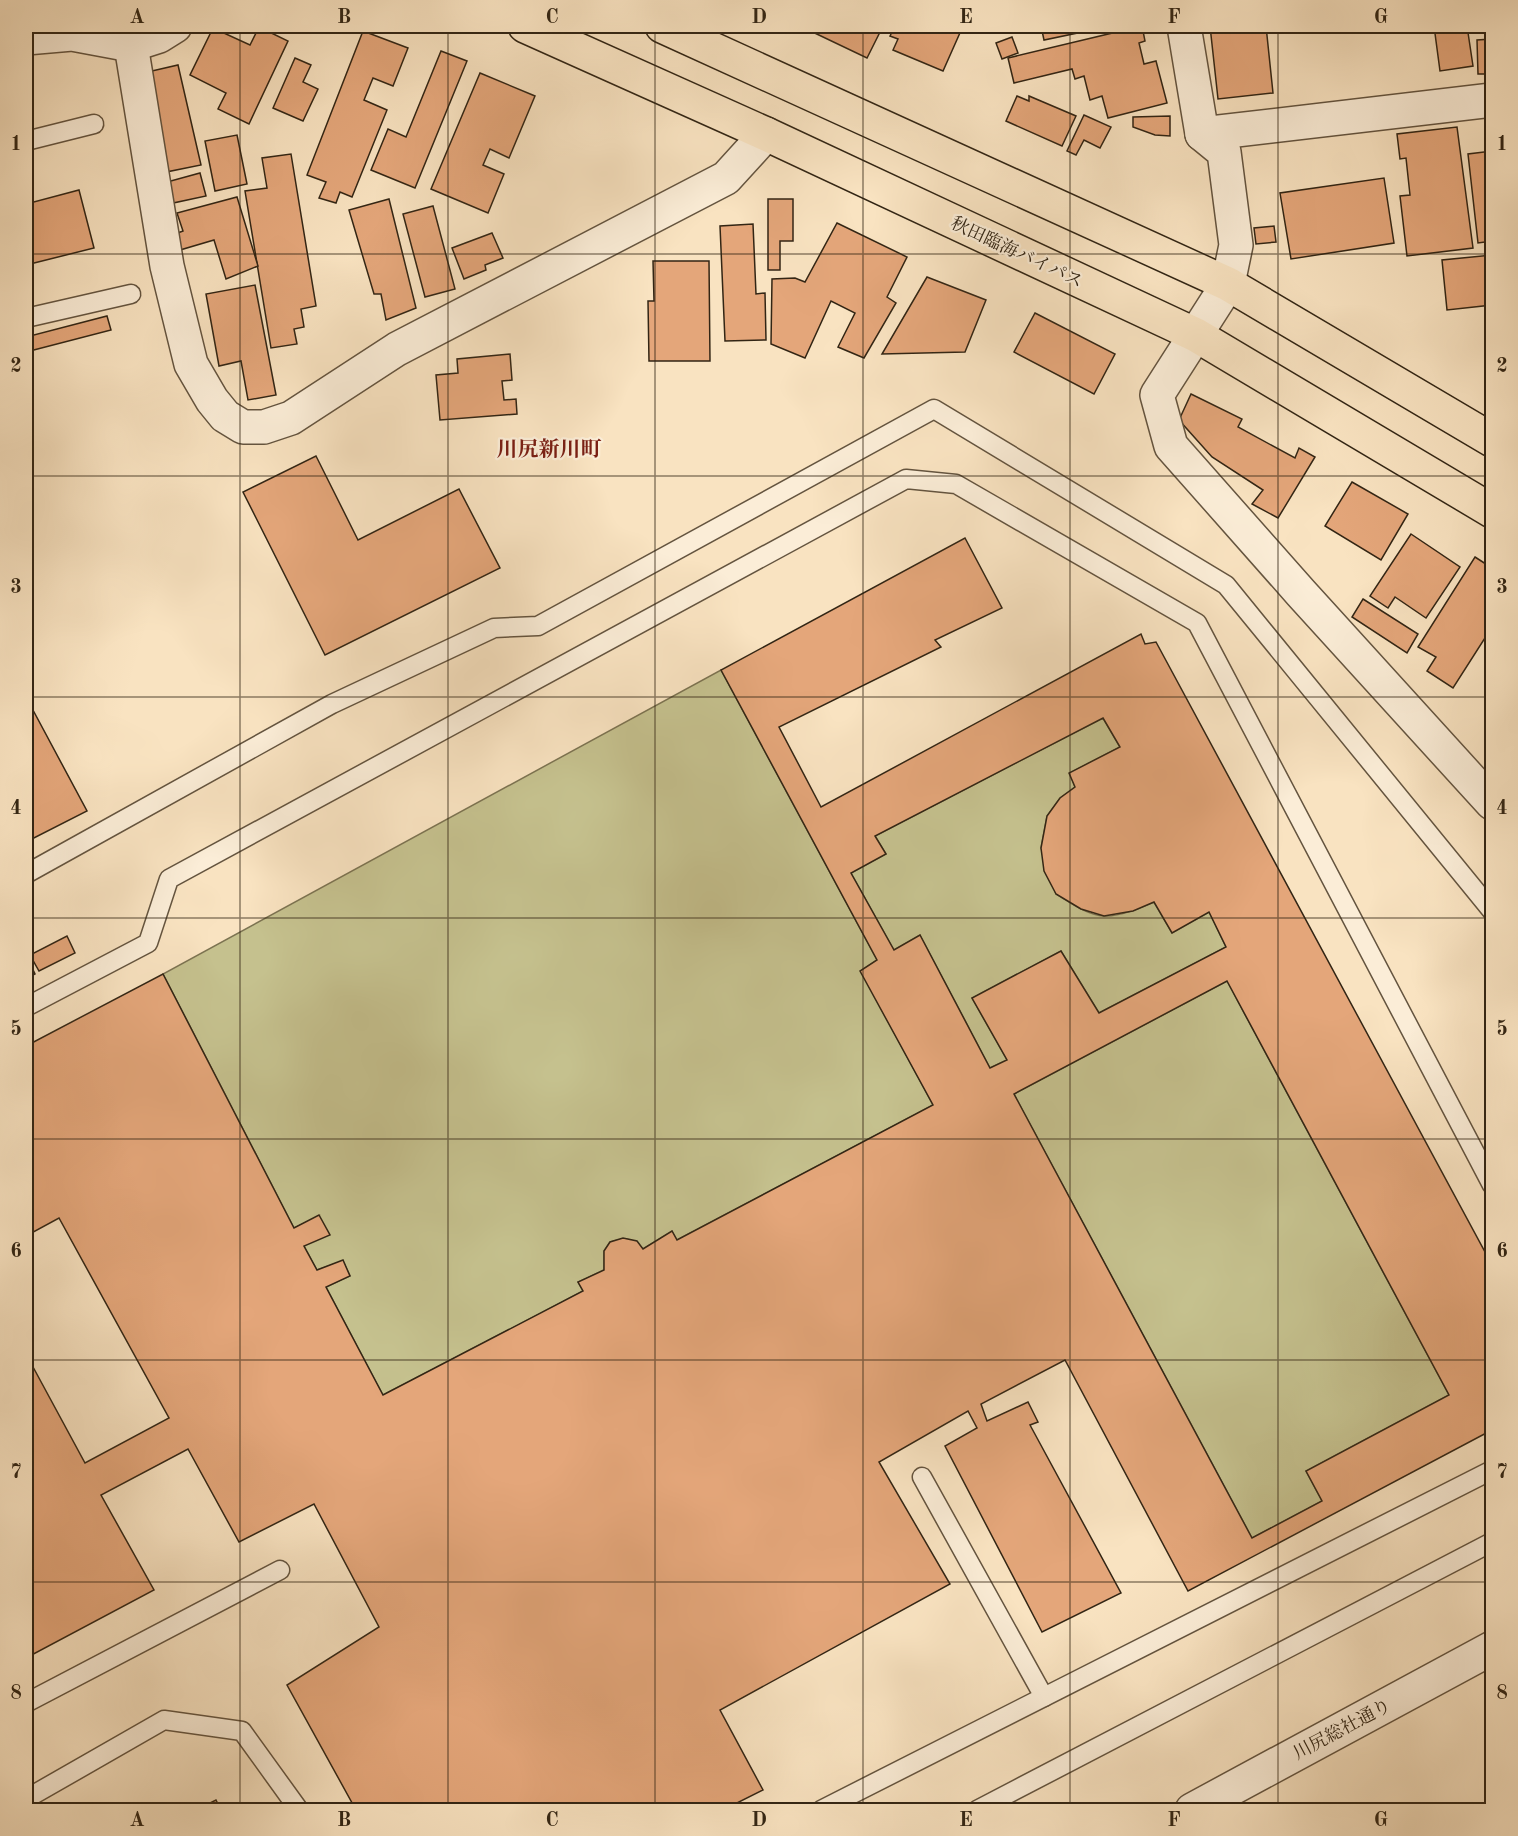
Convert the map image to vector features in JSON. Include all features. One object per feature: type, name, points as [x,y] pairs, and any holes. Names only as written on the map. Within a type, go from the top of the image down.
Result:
[{"type":"highway","name":"秋田臨海バイパス","points":[[525,26],[766,134],[1196,335],[1492,512]]},
{"type":"highway","points":[[662,26],[1228,284],[1492,440]]},
{"type":"street","points":[[26,38],[72,34],[131,45],[159,36],[175,26]]},
{"type":"street","points":[[1184,26],[1202,134],[1224,152],[1236,245],[1228,284],[1157,395],[1171,446],[1492,803]]},
{"type":"street","points":[[131,45],[167,266],[191,364],[212,400],[225,416],[243,427],[264,426],[291,418],[397,349],[726,178],[766,134]]},
{"type":"street","points":[[1202,134],[1492,100]]},
{"type":"street","name":"川尻総社通り","points":[[1192,1810],[1492,1648]]},
{"type":"lane","points":[[26,141],[94,124]]},
{"type":"lane","points":[[26,318],[131,294]]},
{"type":"lane","points":[[26,874],[332,704],[494,628],[538,626],[934,409],[1226,585],[1492,911]]},
{"type":"lane","points":[[26,1007],[148,943],[169,879],[906,479],[956,484],[1197,623],[1492,1185]]},
{"type":"lane","points":[[821,1810],[1492,1470]]},
{"type":"lane","points":[[922,1477],[1044,1697]]},
{"type":"lane","points":[[977,1810],[1492,1542]]},
{"type":"lane","points":[[26,1703],[280,1569]]},
{"type":"lane","points":[[26,1799],[164,1720],[242,1731],[299,1810]]},
{"type":"shaded area","points":[[721,670],[877,960],[861,971],[933,1105],[677,1240],[672,1231],[643,1249],[628,1239],[610,1242],[604,1251],[604,1270],[578,1282],[583,1291],[383,1395],[326,1287],[350,1276],[343,1261],[317,1270],[304,1246],[319,1216],[294,1228],[163,974]]},
{"type":"shaded area","points":[[1103,718],[1120,747],[1070,773],[1075,787],[1060,798],[1047,816],[1041,848],[1056,894],[1085,911],[1104,916],[1123,914],[1154,902],[1172,933],[1209,912],[1226,947],[1099,1013],[1061,951],[972,998],[1007,1060],[990,1068],[920,935],[894,950],[851,873],[886,854],[875,836]]},
{"type":"shaded area","points":[[1227,981],[1449,1395],[1306,1471],[1322,1501],[1252,1538],[1014,1094]]},
{"type":"building","points":[[800,26],[883,26],[867,58]]},
{"type":"building","points":[[895,26],[963,26],[943,71],[893,50],[898,39],[890,36]]},
{"type":"building","points":[[1041,26],[1111,26],[1044,40]]},
{"type":"building","points":[[1142,26],[1145,41],[1139,43],[1144,64],[1156,61],[1167,103],[1108,118],[1102,96],[1090,100],[1084,76],[1075,79],[1072,69],[1014,83],[1008,58]]},
{"type":"building","points":[[1210,26],[1266,26],[1273,93],[1218,99]]},
{"type":"building","points":[[1434,26],[1467,26],[1473,66],[1440,71]]},
{"type":"building","points":[[259,27],[288,41],[249,124],[218,109],[226,93],[190,75],[213,28],[250,45]]},
{"type":"building","points":[[363,31],[408,48],[393,86],[373,78],[364,100],[387,110],[352,197],[340,192],[336,203],[319,198],[326,182],[307,175]]},
{"type":"building","points":[[1012,37],[1018,53],[1002,59],[996,43]]},
{"type":"building","points":[[1492,39],[1492,74],[1478,74],[1477,40]]},
{"type":"building","points":[[441,51],[467,61],[415,188],[371,170],[388,129],[406,137]]},
{"type":"building","points":[[295,58],[311,65],[303,82],[318,89],[303,121],[273,108]]},
{"type":"building","points":[[178,65],[201,165],[166,172],[143,73]]},
{"type":"building","points":[[480,73],[535,96],[509,158],[490,149],[483,165],[504,174],[488,213],[431,189]]},
{"type":"building","points":[[1017,96],[1029,101],[1029,96],[1076,116],[1062,146],[1006,121]]},
{"type":"building","points":[[1084,115],[1111,127],[1100,148],[1084,140],[1076,155],[1067,151]]},
{"type":"building","points":[[1170,116],[1170,136],[1155,135],[1133,127],[1133,117]]},
{"type":"building","points":[[1457,127],[1473,248],[1407,256],[1400,196],[1410,195],[1406,158],[1400,159],[1397,134]]},
{"type":"building","points":[[237,135],[247,184],[215,191],[205,141]]},
{"type":"building","points":[[1492,151],[1492,241],[1478,243],[1468,154]]},
{"type":"building","points":[[291,154],[316,306],[301,309],[304,327],[294,329],[297,344],[271,348],[245,191],[267,188],[262,158]]},
{"type":"building","points":[[200,173],[206,196],[173,203],[167,182]]},
{"type":"building","points":[[1384,178],[1394,243],[1291,259],[1280,193]]},
{"type":"building","points":[[79,190],[94,248],[26,265],[26,204]]},
{"type":"building","points":[[237,197],[258,266],[226,279],[214,240],[180,250],[175,234],[183,231],[177,213]]},
{"type":"building","points":[[389,199],[416,308],[386,320],[381,294],[374,294],[349,210]]},
{"type":"building","points":[[768,199],[793,199],[793,241],[780,241],[780,270],[768,270]]},
{"type":"building","points":[[433,206],[455,289],[425,297],[403,214]]},
{"type":"building","points":[[837,223],[907,257],[887,297],[896,303],[864,358],[838,347],[855,313],[831,301],[805,358],[771,344],[772,279],[795,278],[805,282]]},
{"type":"building","points":[[753,224],[756,294],[765,293],[766,340],[725,341],[720,226]]},
{"type":"building","points":[[1274,226],[1276,242],[1256,244],[1254,228]]},
{"type":"building","points":[[492,233],[503,258],[485,265],[486,270],[464,279],[452,248]]},
{"type":"building","points":[[1492,255],[1492,305],[1447,310],[1442,260]]},
{"type":"building","points":[[653,261],[709,261],[710,361],[649,361],[648,301],[654,301]]},
{"type":"building","points":[[927,277],[986,300],[965,352],[882,354]]},
{"type":"building","points":[[255,285],[276,395],[248,400],[241,361],[219,366],[206,294]]},
{"type":"building","points":[[1035,313],[1115,354],[1094,394],[1014,352]]},
{"type":"building","points":[[1488,314],[1492,314],[1492,335],[1489,335]]},
{"type":"building","points":[[107,316],[111,330],[26,352],[26,337]]},
{"type":"building","points":[[510,354],[512,380],[502,381],[504,400],[516,399],[517,414],[440,420],[436,375],[458,373],[457,359]]},
{"type":"building","points":[[1191,394],[1242,419],[1238,427],[1295,458],[1299,448],[1315,457],[1278,518],[1252,504],[1263,490],[1212,457],[1179,420]]},
{"type":"building","points":[[316,456],[358,540],[459,489],[500,568],[325,655],[243,492]]},
{"type":"building","points":[[1352,482],[1408,514],[1381,560],[1325,526]]},
{"type":"building","points":[[1411,534],[1460,567],[1426,618],[1395,597],[1388,608],[1370,596]]},
{"type":"building","points":[[965,538],[1002,608],[935,640],[941,647],[779,727],[821,807],[1141,634],[1145,644],[1156,642],[1492,1265],[1492,1430],[1188,1591],[1065,1360],[981,1404],[987,1421],[1028,1402],[1038,1422],[1030,1425],[1121,1593],[1042,1632],[945,1446],[977,1428],[968,1411],[879,1462],[950,1584],[720,1710],[763,1790],[723,1810],[356,1810],[287,1685],[379,1627],[314,1504],[239,1542],[188,1449],[101,1495],[154,1590],[26,1658],[26,1354],[85,1463],[169,1418],[59,1218],[26,1236],[26,1046],[163,974],[294,1228],[319,1215],[330,1235],[304,1246],[317,1270],[343,1260],[350,1276],[326,1287],[383,1395],[583,1291],[578,1282],[604,1270],[604,1251],[610,1242],[623,1238],[637,1241],[643,1249],[672,1231],[677,1240],[933,1105],[860,971],[877,960],[721,670]],"holes":[[[1103,718],[1120,747],[1069,773],[1075,787],[1060,798],[1047,816],[1041,848],[1044,871],[1056,894],[1081,909],[1104,916],[1133,911],[1154,902],[1172,933],[1209,912],[1226,947],[1099,1013],[1061,951],[972,998],[1007,1060],[990,1068],[920,935],[894,950],[851,873],[886,854],[875,836]],[[1227,981],[1449,1395],[1306,1471],[1322,1501],[1252,1538],[1014,1094]]]},
{"type":"building","points":[[1475,557],[1492,568],[1492,627],[1453,688],[1427,671],[1436,657],[1418,647]]},
{"type":"building","points":[[1363,599],[1418,634],[1407,653],[1352,617]]},
{"type":"building","points":[[26,697],[87,811],[26,842]]},
{"type":"building","points":[[67,936],[75,953],[39,971],[30,955]]},
{"type":"building","points":[[26,958],[35,974],[26,979]]},
{"type":"building","points":[[216,1800],[221,1810],[196,1810]]},
{"type":"district","name":"川尻新川町","points":[[549,449]]}]
